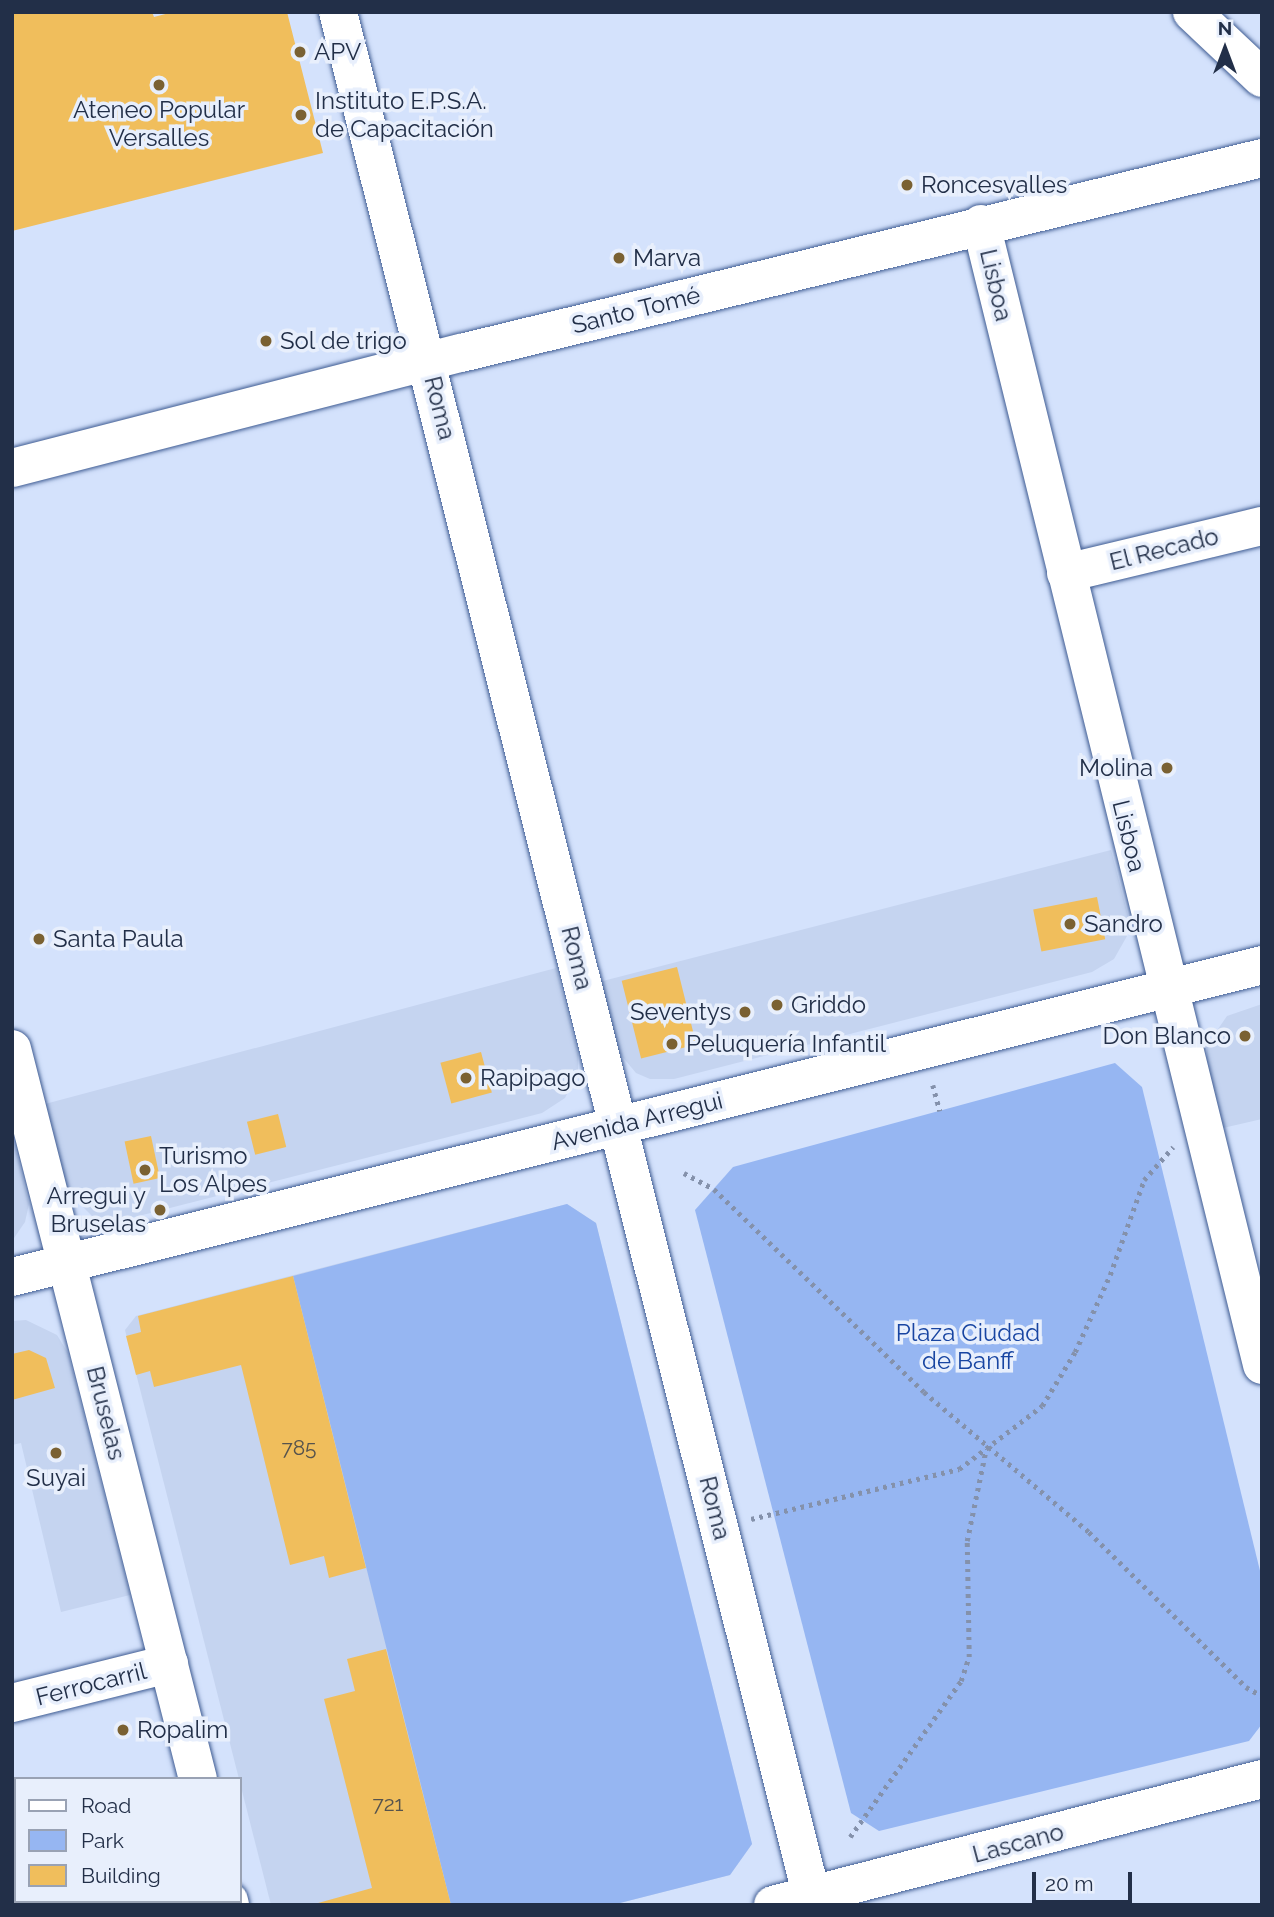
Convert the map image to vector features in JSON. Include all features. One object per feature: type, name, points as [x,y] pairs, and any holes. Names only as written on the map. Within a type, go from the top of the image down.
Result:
[{"type":"street","name":"Roma","points":[[338,12],[428,361],[813,1900]]},
{"type":"street","points":[[1192,12],[1262,78]]},
{"type":"street","name":"Santo Tomé","points":[[12,468],[428,361],[981,224],[1262,158]]},
{"type":"street","name":"Lisboa","points":[[981,224],[1166,989],[1262,1364]]},
{"type":"street","name":"El Recado","points":[[1066,573],[1262,526]]},
{"type":"street","name":"Avenida Arregui","points":[[12,1277],[1262,965]]},
{"type":"street","name":"Bruselas","points":[[12,1049],[197,1777]]},
{"type":"street","name":"Ferrocarril","points":[[12,1703],[169,1664]]},
{"type":"street","name":"Lascano","points":[[773,1905],[813,1900],[1262,1779]]},
{"type":"path","points":[[720,1527],[959,1469],[1042,1406],[1075,1352],[1105,1286],[1144,1180],[1199,1117]]},
{"type":"path","points":[[684,1173],[714,1189],[986,1448],[1089,1531],[1246,1687],[1262,1696]]},
{"type":"path","points":[[850,1837],[961,1681],[969,1657],[967,1541],[986,1448]]},
{"type":"shaded area","points":[[1111,850],[1128,915],[1127,936],[1114,959],[1092,972],[674,1079],[650,1079],[636,1073],[616,1049],[599,982]]},
{"type":"shaded area","points":[[556,968],[578,1054],[578,1072],[565,1098],[542,1113],[123,1220],[92,1216],[68,1192],[45,1104]]},
{"type":"shaded area","points":[[1262,1004],[1262,1119],[1223,1128],[1207,1068],[1207,1045],[1227,1016]]},
{"type":"shaded area","points":[[12,1134],[29,1204],[25,1222],[12,1241]]},
{"type":"shaded area","points":[[567,1204],[596,1223],[752,1844],[730,1875],[612,1905],[271,1905],[242,1791],[242,1777],[238,1777],[125,1330],[136,1316]]},
{"type":"shaded area","points":[[26,1320],[57,1335],[68,1353],[130,1595],[61,1612],[21,1443],[12,1445],[12,1321]]},
{"type":"green space","name":"Plaza Ciudad de Banff","points":[[1115,1063],[1142,1087],[1262,1579],[1262,1724],[1249,1741],[879,1831],[851,1813],[695,1210],[733,1167]]},
{"type":"green space","points":[[567,1204],[596,1223],[752,1844],[730,1875],[612,1905],[451,1905],[293,1276]]},
{"type":"building","name":"Ateneo Popular Versalles","points":[[12,12],[152,12],[154,17],[173,12],[287,12],[323,153],[12,231]]},
{"type":"building","name":"Sandro","points":[[1097,897],[1105,939],[1041,952],[1033,909]]},
{"type":"building","points":[[677,967],[696,1045],[641,1058],[622,981]]},
{"type":"building","name":"Rapipago","points":[[481,1052],[492,1093],[451,1103],[440,1063]]},
{"type":"building","points":[[278,1114],[286,1147],[255,1155],[247,1122]]},
{"type":"building","points":[[151,1136],[160,1178],[134,1184],[125,1142]]},
{"type":"building","points":[[293,1276],[366,1568],[329,1578],[324,1556],[290,1565],[241,1365],[154,1387],[150,1371],[136,1375],[126,1336],[141,1332],[138,1316]]},
{"type":"building","points":[[29,1350],[46,1358],[55,1388],[12,1400],[12,1354]]},
{"type":"building","points":[[386,1649],[451,1905],[311,1905],[372,1888],[324,1699],[355,1691],[347,1659]]},
{"type":"place","name":"APV","points":[[300,52]]},
{"type":"place","name":"Ateneo Popular Versalles","points":[[159,85]]},
{"type":"place","name":"Instituto E.P.S.A. de Capacitación","points":[[301,115]]},
{"type":"place","name":"Roncesvalles","points":[[907,185]]},
{"type":"place","name":"Marva","points":[[619,258]]},
{"type":"place","name":"Sol de trigo","points":[[266,341]]},
{"type":"place","name":"Molina","points":[[1167,768]]},
{"type":"place","name":"Sandro","points":[[1070,924]]},
{"type":"place","name":"Santa Paula","points":[[39,939]]},
{"type":"place","name":"Griddo","points":[[777,1005]]},
{"type":"place","name":"Seventys","points":[[745,1012]]},
{"type":"place","name":"Don Blanco","points":[[1245,1036]]},
{"type":"place","name":"Peluquería Infantil","points":[[672,1044]]},
{"type":"place","name":"Rapipago","points":[[466,1078]]},
{"type":"place","name":"Turismo Los Alpes","points":[[145,1170]]},
{"type":"place","name":"Arregui y Bruselas","points":[[160,1210]]},
{"type":"place","name":"Suyai","points":[[56,1453]]},
{"type":"place","name":"Ropalim","points":[[123,1730]]}]
